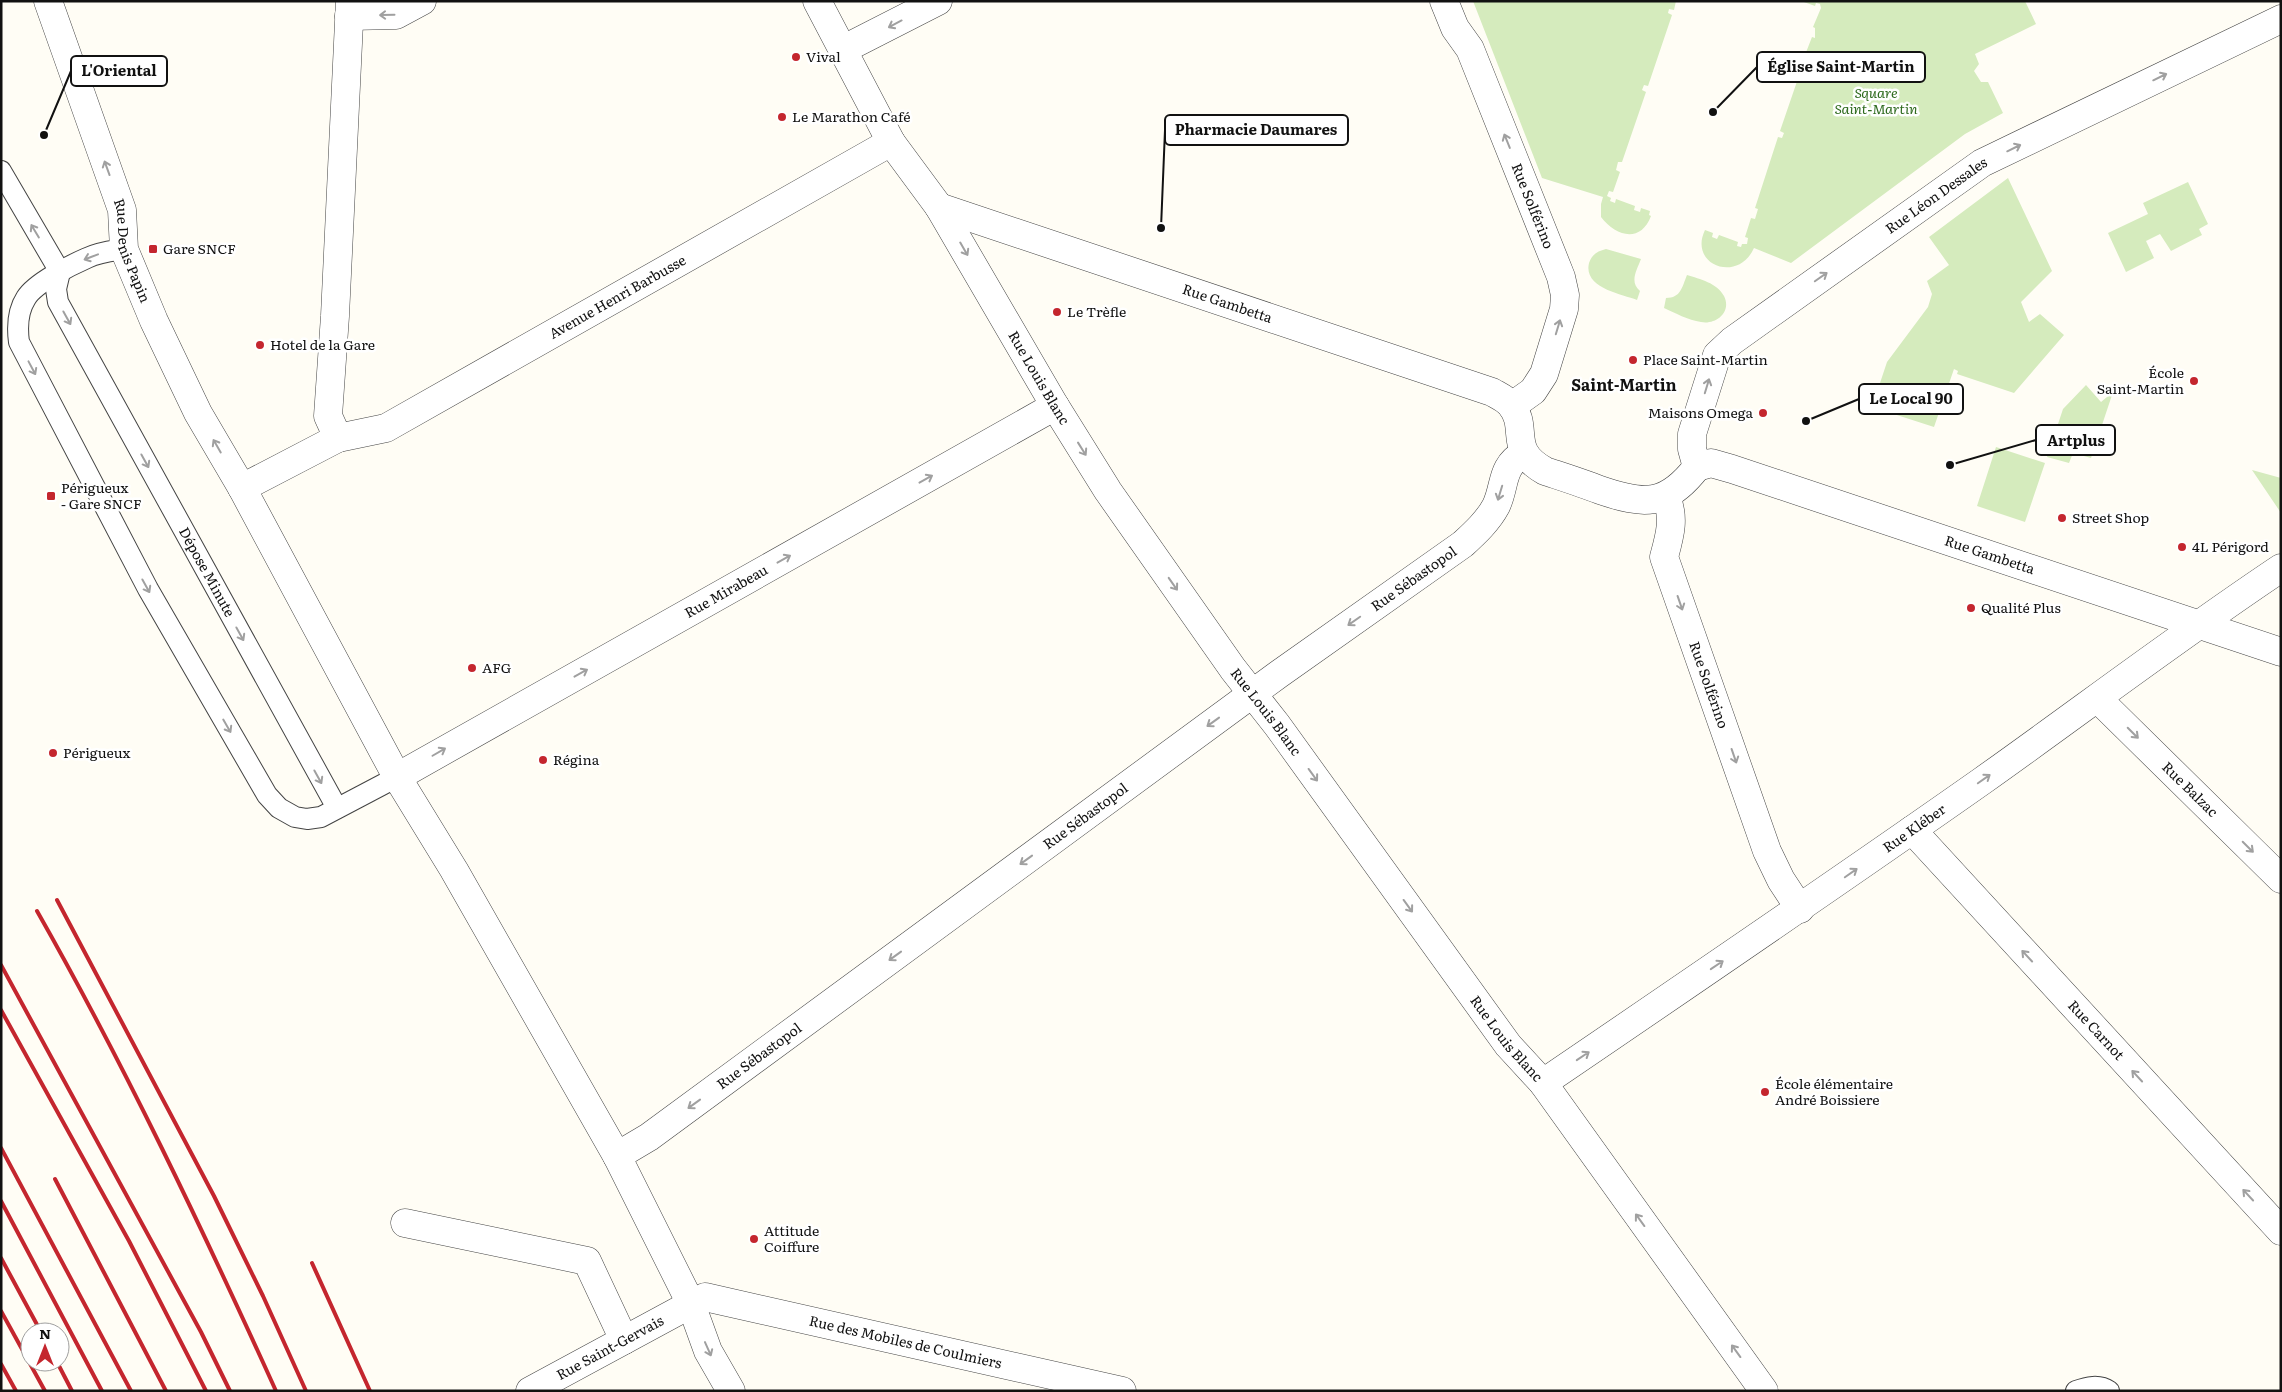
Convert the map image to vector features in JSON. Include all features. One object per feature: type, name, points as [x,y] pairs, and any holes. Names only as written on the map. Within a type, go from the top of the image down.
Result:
[{"type":"street","name":"Rue Denis Papin","points":[[48,1],[122,210],[124,249],[154,321],[198,414],[242,488],[397,777],[454,870],[617,1156],[691,1304],[708,1351],[731,1391]]},
{"type":"street","points":[[338,438],[328,416],[335,326],[350,8],[396,15],[422,1]]},
{"type":"street","name":"Rue Louis Blanc","points":[[818,1],[891,142],[939,207],[1055,406],[1108,491],[1233,669],[1508,1045],[1543,1083],[1764,1391]]},
{"type":"street","points":[[844,50],[938,1]]},
{"type":"street","name":"Rue Solférino","points":[[1444,1],[1455,28],[1470,49],[1561,277],[1565,295],[1564,309],[1544,374],[1533,391],[1512,406]]},
{"type":"street","name":"Rue Léon Dessales","points":[[1697,467],[1692,449],[1692,434],[1717,355],[1732,341],[1982,163],[2281,19]]},
{"type":"street","name":"Avenue Henri Barbusse","points":[[242,488],[338,438],[386,428],[891,142]]},
{"type":"street","name":"Rue Gambetta","points":[[939,207],[1492,392],[1512,406]]},
{"type":"street","name":"Rue Mirabeau","points":[[397,777],[1055,406]]},
{"type":"street","points":[[1512,406],[1517,419],[1524,453],[1533,464],[1545,471],[1629,499],[1647,501],[1666,496],[1686,481],[1697,467]]},
{"type":"street","name":"Rue Sébastopol","points":[[617,1156],[649,1137],[1252,694],[1463,544],[1483,525],[1496,506],[1507,469],[1515,458],[1524,453]]},
{"type":"street","name":"Rue Gambetta","points":[[1697,467],[1711,464],[1732,469],[2281,652]]},
{"type":"street","name":"Rue Solférino","points":[[1666,496],[1671,508],[1672,518],[1671,531],[1664,557],[1767,850],[1781,880],[1800,909]]},
{"type":"street","name":"Rue Kléber","points":[[1543,1083],[1800,909],[2098,699],[2196,624],[2281,568]]},
{"type":"street","name":"Rue Balzac","points":[[2098,699],[2281,879]]},
{"type":"street","name":"Rue Carnot","points":[[1912,830],[2281,1231]]},
{"type":"street","points":[[405,1223],[587,1261],[624,1340]]},
{"type":"street","name":"Rue des Mobiles de Coulmiers","points":[[691,1304],[705,1297],[1122,1391]]},
{"type":"street","name":"Rue Saint-Gervais","points":[[530,1391],[691,1304]]},
{"type":"lane","points":[[1,172],[60,272]]},
{"type":"lane","points":[[124,249],[86,258],[39,285],[26,298],[17,321],[18,342],[148,589],[267,796],[279,808],[295,817],[307,819],[321,817],[397,777]]},
{"type":"lane","name":"Dépose Minute","points":[[60,272],[56,288],[58,302],[337,808]]},
{"type":"lane","points":[[2076,1391],[2089,1386],[2105,1388],[2109,1391]]},
{"type":"green space","points":[[1473,1],[1676,1],[1674,10],[1669,9],[1668,13],[1672,15],[1648,86],[1644,85],[1642,90],[1646,92],[1622,162],[1618,162],[1616,170],[1620,172],[1613,192],[1609,191],[1607,196],[1611,198],[1610,201],[1615,203],[1616,199],[1635,206],[1634,210],[1640,212],[1641,208],[1650,211],[1649,215],[1651,216],[1647,225],[1641,230],[1635,233],[1621,233],[1607,224],[1601,217],[1603,197],[1542,178]]},
{"type":"green space","name":"Square Saint-Martin","points":[[1801,1],[2025,1],[2036,24],[1975,54],[1979,64],[1974,71],[1981,82],[1988,82],[2003,113],[1965,134],[1791,263],[1754,248],[1747,259],[1737,265],[1717,266],[1709,261],[1703,253],[1702,242],[1705,230],[1713,233],[1712,237],[1717,239],[1719,235],[1738,242],[1737,246],[1741,247],[1742,244],[1747,244],[1748,238],[1745,237],[1751,218],[1755,219],[1758,209],[1755,208],[1778,137],[1782,138],[1784,133],[1780,131],[1804,61],[1807,61],[1809,56],[1805,55],[1812,37],[1815,38],[1815,28],[1813,27],[1821,8],[1820,4],[1816,3],[1815,6]]},
{"type":"green space","points":[[2008,178],[2052,271],[2021,302],[2029,322],[2040,314],[2064,335],[2014,393],[1957,374],[1958,371],[1954,369],[1934,427],[1872,407],[1887,362],[1928,307],[1932,294],[1927,281],[1949,265],[1929,237]]},
{"type":"green space","points":[[2188,182],[2208,224],[2199,229],[2202,235],[2171,251],[2160,234],[2146,241],[2154,258],[2126,272],[2108,233],[2148,214],[2143,203]]},
{"type":"green space","points":[[1606,249],[1641,259],[1634,280],[1640,291],[1637,300],[1605,289],[1592,278],[1589,272],[1590,260],[1596,253]]},
{"type":"green space","points":[[1687,275],[1713,285],[1721,292],[1726,302],[1726,307],[1721,316],[1707,322],[1696,321],[1664,308],[1666,298],[1671,298],[1678,294]]},
{"type":"green space","points":[[2086,385],[2101,402],[2113,392],[2091,458],[2073,453],[2069,463],[2047,457],[2063,409]]},
{"type":"green space","points":[[1996,447],[2045,463],[2025,522],[1977,506]]},
{"type":"green space","points":[[2252,470],[2281,478],[2281,513]]},
{"type":"railway","points":[[57,900],[214,1196],[263,1296],[306,1391]]},
{"type":"railway","points":[[37,911],[70,969],[162,1148],[276,1391]]},
{"type":"railway","points":[[1,965],[201,1332],[230,1391]]},
{"type":"railway","points":[[1,1010],[129,1241],[206,1391]]},
{"type":"railway","points":[[1,1148],[131,1391]]},
{"type":"railway","points":[[55,1179],[166,1391]]},
{"type":"railway","points":[[1,1201],[102,1391]]},
{"type":"railway","points":[[1,1258],[36,1322]]},
{"type":"railway","points":[[312,1263],[370,1391]]},
{"type":"railway","points":[[1,1311],[45,1391]]},
{"type":"railway","points":[[1,1364],[16,1391]]},
{"type":"railway","points":[[62,1372],[72,1391]]},
{"type":"place","name":"Vival","points":[[796,57]]},
{"type":"place","name":"Église Saint-Martin","points":[[1713,112]]},
{"type":"place","name":"Le Marathon Café","points":[[782,117]]},
{"type":"place","name":"L'Oriental","points":[[44,135]]},
{"type":"place","name":"Pharmacie Daumares","points":[[1161,228]]},
{"type":"place","name":"Gare SNCF","points":[[153,249]]},
{"type":"place","name":"Le Trèfle","points":[[1057,312]]},
{"type":"place","name":"Hotel de la Gare","points":[[260,345]]},
{"type":"place","name":"Place Saint-Martin","points":[[1633,360]]},
{"type":"place","name":"École Saint-Martin","points":[[2194,381]]},
{"type":"place","name":"Maisons Omega","points":[[1763,413]]},
{"type":"place","name":"Le Local 90","points":[[1806,421]]},
{"type":"place","name":"Artplus","points":[[1950,465]]},
{"type":"place","name":"Périgueux - Gare SNCF","points":[[51,496]]},
{"type":"place","name":"Street Shop","points":[[2062,518]]},
{"type":"place","name":"4L Périgord","points":[[2182,547]]},
{"type":"place","name":"Qualité Plus","points":[[1971,608]]},
{"type":"place","name":"AFG","points":[[472,668]]},
{"type":"place","name":"Périgueux","points":[[53,753]]},
{"type":"place","name":"Régina","points":[[543,760]]},
{"type":"place","name":"École élémentaire André Boissiere","points":[[1765,1092]]},
{"type":"place","name":"Attitude Coiffure","points":[[754,1239]]},
{"type":"district","name":"Saint-Martin","points":[[1624,385]]}]
